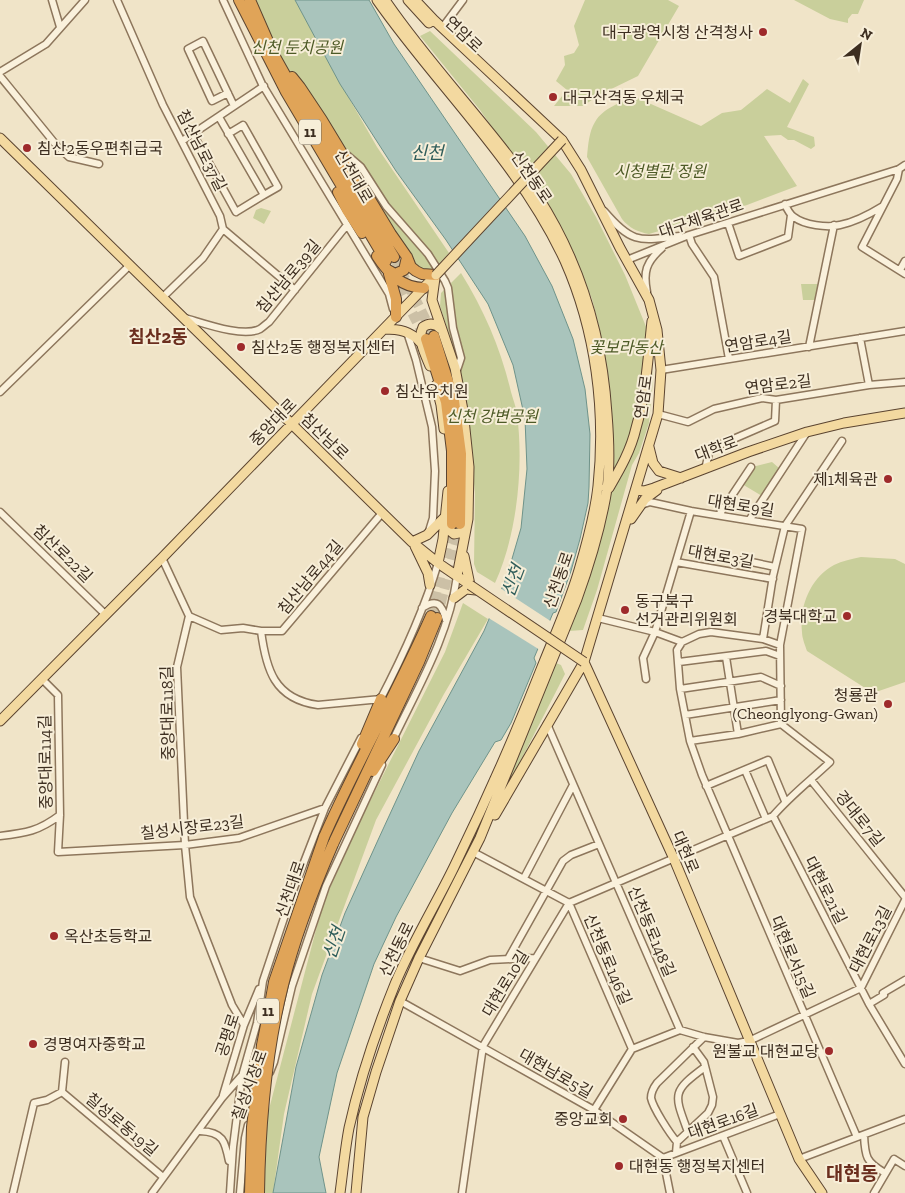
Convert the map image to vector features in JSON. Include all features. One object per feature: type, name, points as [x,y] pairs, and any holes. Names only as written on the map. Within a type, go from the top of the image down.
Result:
[{"type":"highway","name":"11","points":[[240,0],[286,92],[307,128],[347,210],[388,265]]},
{"type":"highway","name":"신천대로","points":[[250,0],[279,63],[388,265]]},
{"type":"highway","points":[[279,63],[300,87],[411,266],[422,274],[436,275]]},
{"type":"highway","points":[[388,265],[395,274],[399,273],[404,270],[407,257]]},
{"type":"highway","points":[[388,265],[414,288],[424,288]]},
{"type":"highway","points":[[388,265],[396,298],[396,317]]},
{"type":"highway","points":[[431,337],[446,402],[452,451],[456,523]]},
{"type":"highway","name":"신천대로","points":[[250,1193],[252,1127],[262,1045],[274,982],[324,837],[336,808],[409,665],[438,618]]},
{"type":"highway","name":"신천대로","points":[[258,1193],[262,1108],[271,1042],[279,1003],[296,941],[315,885],[333,844],[438,618]]},
{"type":"highway","points":[[336,808],[381,699]]},
{"type":"highway","points":[[348,810],[394,739]]},
{"type":"main road","name":"신천동로","points":[[340,1193],[351,1122],[364,1070],[383,1014],[408,954],[453,869],[487,798],[527,706],[578,574],[602,488],[595,362],[576,291],[564,261],[549,230],[516,178],[377,0]]},
{"type":"main road","name":"신천동로","points":[[356,1193],[363,1117],[400,1001],[419,958],[473,852],[586,576],[599,528],[608,428],[600,349],[588,301],[566,245],[537,196],[507,155],[385,0]]},
{"type":"main road","name":"연암로","points":[[408,0],[418,12],[478,68],[526,106]]},
{"type":"main road","name":"연암로","points":[[415,0],[442,28],[562,140],[581,170],[649,300],[657,330],[662,370],[658,414],[584,662],[473,852]]},
{"type":"main road","name":"침산남로","points":[[0,138],[412,542],[457,576]]},
{"type":"main road","name":"중앙대로","points":[[0,721],[384,330],[562,140]]},
{"type":"main road","points":[[436,275],[433,287],[431,337],[456,374],[464,417],[469,467],[456,523],[443,539],[438,563]]},
{"type":"main road","points":[[602,488],[609,488],[624,461],[636,429],[643,396],[653,316]]},
{"type":"main road","points":[[384,330],[396,329],[415,336],[431,337]]},
{"type":"main road","name":"대학로","points":[[636,490],[644,491],[660,488],[763,446],[807,432],[844,422],[905,413]]},
{"type":"main road","points":[[649,445],[653,463],[659,471],[681,478]]},
{"type":"main road","points":[[625,527],[645,499],[660,488]]},
{"type":"main road","points":[[430,586],[428,573],[412,542],[456,523]]},
{"type":"main road","points":[[456,523],[471,588]]},
{"type":"main road","points":[[463,551],[457,576],[471,588],[584,662]]},
{"type":"main road","points":[[454,598],[471,588]]},
{"type":"main road","name":"대현로","points":[[584,662],[674,859],[799,1159],[822,1193]]},
{"type":"main road","points":[[350,1193],[363,1117]]},
{"type":"street","points":[[52,0],[60,27]]},
{"type":"street","points":[[0,72],[46,44],[85,0]]},
{"type":"street","name":"침산남로37길","points":[[117,0],[152,81],[220,216],[223,229]]},
{"type":"street","points":[[223,0],[264,86],[389,294],[396,317]]},
{"type":"street","points":[[442,28],[463,0]]},
{"type":"street","points":[[228,93],[212,101],[188,49],[203,41],[228,93],[234,106]]},
{"type":"street","points":[[0,76],[69,157],[99,164]]},
{"type":"street","points":[[182,141],[264,86]]},
{"type":"street","points":[[219,116],[264,195]]},
{"type":"street","points":[[193,134],[236,212],[278,187],[243,125],[228,134]]},
{"type":"street","points":[[338,147],[361,167],[386,206],[428,254],[445,281],[448,288],[453,328],[460,353],[456,374]]},
{"type":"street","points":[[902,167],[862,247],[902,272],[905,261]]},
{"type":"street","name":"대구체육관로","points":[[627,260],[689,235],[902,167]]},
{"type":"street","points":[[598,203],[619,228],[635,238],[649,240],[689,235],[692,244],[714,277],[729,360]]},
{"type":"street","points":[[785,204],[791,215],[797,219],[814,224],[834,226],[857,219],[883,206]]},
{"type":"street","points":[[728,223],[739,256],[788,237],[791,215]]},
{"type":"street","name":"침산남로39길","points":[[185,318],[230,330],[246,332],[258,330],[269,322],[347,225]]},
{"type":"street","points":[[809,347],[834,226]]},
{"type":"street","points":[[163,297],[204,258],[223,229],[295,290]]},
{"type":"street","points":[[649,300],[645,280],[646,271],[651,259],[666,244]]},
{"type":"street","points":[[0,392],[130,265]]},
{"type":"street","name":"연암로4길","points":[[662,370],[905,331]]},
{"type":"street","points":[[407,332],[416,360],[432,426],[435,471],[433,518],[427,535]]},
{"type":"street","points":[[860,338],[869,385]]},
{"type":"street","name":"연암로2길","points":[[658,414],[688,422],[714,410],[762,398],[776,400],[869,385],[905,382]]},
{"type":"street","points":[[705,469],[709,454],[715,447],[775,421],[776,400]]},
{"type":"street","points":[[750,520],[807,432]]},
{"type":"street","points":[[785,526],[842,441]]},
{"type":"street","name":"대학로","points":[[719,515],[751,467]]},
{"type":"street","points":[[660,488],[657,500],[660,504]]},
{"type":"street","name":"대현로9길","points":[[640,506],[650,502],[691,511],[802,529],[780,645],[781,724]]},
{"type":"street","name":"대현로9길","points":[[676,562],[691,511]]},
{"type":"street","name":"침산로22길","points":[[0,512],[106,615]]},
{"type":"street","name":"침산남로44길","points":[[188,616],[221,630],[243,628],[261,631],[282,631],[382,513]]},
{"type":"street","name":"대현로9길","points":[[773,579],[785,526]]},
{"type":"street","points":[[162,558],[188,616]]},
{"type":"street","points":[[742,560],[775,567]]},
{"type":"street","name":"대현로3길","points":[[646,679],[643,658],[655,632],[676,562],[773,579],[763,639]]},
{"type":"street","name":"칠성시장로","points":[[230,1193],[231,1168],[242,1076],[257,1023],[263,981],[294,888],[325,808],[396,669],[422,608],[438,563]]},
{"type":"street","name":"칠성시장로","points":[[240,1193],[245,1138],[251,1115],[274,1062],[292,986],[326,886],[428,670],[438,618],[454,598],[457,576]]},
{"type":"street","points":[[422,608],[429,603],[438,603],[443,608],[438,618]]},
{"type":"street","name":"중앙대로118길","points":[[185,844],[177,667],[188,616]]},
{"type":"street","points":[[598,618],[655,632],[682,642],[699,634],[711,632],[763,639],[780,645]]},
{"type":"street","points":[[261,631],[264,657],[273,679],[292,697],[311,704],[381,699]]},
{"type":"street","name":"대현로서15길","points":[[682,642],[676,650],[679,662],[680,689],[690,741],[726,836],[856,1137]]},
{"type":"street","points":[[679,662],[766,651],[780,656]]},
{"type":"street","points":[[726,656],[738,734]]},
{"type":"street","points":[[680,689],[761,678],[780,686]]},
{"type":"street","name":"중앙대로114길","points":[[42,679],[58,695],[60,815],[58,852]]},
{"type":"street","points":[[685,715],[780,700]]},
{"type":"street","name":"신천동로148길","points":[[547,724],[680,1030]]},
{"type":"street","points":[[569,904],[773,816],[786,801],[812,780],[830,762],[781,724],[738,734],[690,741]]},
{"type":"street","points":[[706,786],[768,760],[786,801]]},
{"type":"street","points":[[745,770],[766,819]]},
{"type":"street","name":"경대로7길","points":[[812,780],[905,899]]},
{"type":"street","points":[[524,878],[573,785]]},
{"type":"street","name":"칠성시장로23길","points":[[58,852],[185,844],[239,838],[325,808]]},
{"type":"street","points":[[0,836],[19,834],[45,826],[60,815]]},
{"type":"street","name":"대현로21길","points":[[773,816],[869,1004],[905,1064]]},
{"type":"street","name":"칠성시장로","points":[[185,844],[190,896],[232,1005],[244,1025]]},
{"type":"street","points":[[508,959],[567,857],[599,844]]},
{"type":"street","name":"신천동로146길","points":[[473,852],[569,904],[632,1049]]},
{"type":"street","name":"대현로13길","points":[[749,1041],[861,988],[905,899]]},
{"type":"street","name":"대현로10길","points":[[462,1193],[483,1046],[569,904]]},
{"type":"street","name":"신천동로","points":[[419,958],[460,971],[490,960],[508,959]]},
{"type":"street","points":[[508,959],[535,958]]},
{"type":"street","points":[[869,1004],[905,980]]},
{"type":"street","name":"공평로","points":[[222,1100],[244,1025],[263,981]]},
{"type":"street","name":"대현남로5길","points":[[400,1001],[594,1110],[663,1158]]},
{"type":"street","points":[[257,1023],[260,1031],[267,1036],[272,1036],[282,1030]]},
{"type":"street","name":"공평로","points":[[152,1193],[222,1100],[282,1030]]},
{"type":"street","points":[[594,1110],[632,1049],[680,1030],[704,1037],[738,1043],[749,1041]]},
{"type":"street","points":[[677,1142],[668,1131],[662,1117],[655,1108],[651,1098],[652,1091],[657,1083],[704,1037]]},
{"type":"street","name":"대현로16길","points":[[676,1154],[677,1142],[708,1113],[712,1105],[713,1097],[704,1062],[693,1047]]},
{"type":"street","points":[[13,1193],[34,1103],[47,1100],[62,1092],[65,1062]]},
{"type":"street","name":"대현로16길","points":[[688,1132],[677,1095],[680,1088],[687,1081],[705,1067]]},
{"type":"street","name":"칠성로동19길","points":[[62,1092],[163,1177]]},
{"type":"street","name":"대현로16길","points":[[663,1158],[780,1114]]},
{"type":"street","points":[[799,1159],[905,1119]]},
{"type":"street","points":[[200,1131],[212,1132],[225,1142],[231,1168]]},
{"type":"street","points":[[864,1134],[864,1151],[871,1165],[885,1173]]},
{"type":"street","points":[[724,1136],[747,1193]]},
{"type":"street","points":[[663,1158],[670,1193]]},
{"type":"street","points":[[874,1193],[894,1159],[905,1166]]},
{"type":"green space","name":"신천 둔치공원","points":[[254,0],[295,0],[377,147],[449,253],[432,272],[419,273],[274,49]]},
{"type":"green space","points":[[585,0],[668,0],[679,6],[638,76],[599,95],[583,106],[554,106],[567,90],[556,81],[565,65],[564,56],[574,53],[579,45],[574,26]]},
{"type":"green space","points":[[794,0],[864,0],[858,14],[852,14],[848,19],[848,23],[830,19]]},
{"type":"green space","name":"꽃보라동산","points":[[430,31],[536,132],[571,174],[596,217],[625,275],[649,334],[653,380],[649,423],[639,453],[632,465],[597,590],[583,630],[569,631],[600,537],[610,404],[600,331],[592,299],[577,261],[539,194],[480,110],[420,36]]},
{"type":"green space","name":"시청별관 정원","points":[[803,79],[809,84],[787,127],[814,137],[815,146],[811,149],[794,140],[788,140],[781,135],[764,136],[797,186],[747,205],[649,234],[641,232],[631,227],[622,219],[587,157],[591,130],[598,117],[613,106],[635,97],[701,126],[722,113],[741,110],[767,89],[790,103]]},
{"type":"green space","points":[[261,208],[271,211],[264,224],[253,218],[256,210]]},
{"type":"green space","name":"신천 강변공원","points":[[461,273],[477,301],[497,345],[517,414],[520,456],[517,500],[509,544],[495,583],[477,572],[474,564],[475,494],[469,430],[456,356],[440,306],[441,293]]},
{"type":"green space","points":[[801,284],[820,284],[816,300],[803,300]]},
{"type":"green space","points":[[772,462],[779,468],[762,496],[742,484],[752,467]]},
{"type":"green space","points":[[861,557],[895,559],[905,564],[905,682],[873,693],[807,651],[802,634],[802,612],[808,593],[819,577],[834,565]]},
{"type":"green space","points":[[463,603],[488,619],[444,694],[376,820],[312,994],[284,1114],[273,1193],[263,1193],[268,1113],[323,903],[365,811],[445,652]]},
{"type":"green space","points":[[556,663],[561,665],[565,674],[499,803],[497,803]]},
{"type":"water","name":"신천","points":[[295,0],[369,0],[394,44],[525,236],[552,286],[573,339],[585,389],[590,434],[588,503],[580,539],[556,612],[553,613],[534,658],[536,663],[511,723],[501,740],[495,742],[452,813],[396,917],[374,964],[337,1073],[319,1157],[326,1193],[273,1193],[296,1067],[322,975],[345,913],[419,751],[484,631],[507,576],[521,528],[527,469],[525,419],[513,365],[488,304],[446,240],[396,171],[340,84]]},
{"type":"pier","points":[[500,588],[552,622],[540,650],[487,617]]},
{"type":"tunnel","points":[[394,257],[434,336]]},
{"type":"tunnel","points":[[392,273],[425,338]]},
{"type":"tunnel","points":[[431,616],[452,525]]},
{"type":"tunnel","points":[[437,618],[460,527]]},
{"type":"place","name":"대구광역시청 산격청사","points":[[763,32]]},
{"type":"place","name":"대구산격동 우체국","points":[[553,97]]},
{"type":"place","name":"침산2동우편취급국","points":[[27,148]]},
{"type":"place","name":"침산2동 행정복지센터","points":[[241,347]]},
{"type":"place","name":"침산유치원","points":[[385,391]]},
{"type":"place","name":"제1체육관","points":[[888,479]]},
{"type":"place","name":"동구북구 선거관리위원회","points":[[625,610]]},
{"type":"place","name":"경북대학교","points":[[847,616]]},
{"type":"place","name":"청룡관 (Cheonglyong-Gwan)","points":[[888,704]]},
{"type":"place","name":"옥산초등학교","points":[[54,936]]},
{"type":"place","name":"경명여자중학교","points":[[33,1044]]},
{"type":"place","name":"원불교 대현교당","points":[[829,1051]]},
{"type":"place","name":"중앙교회","points":[[623,1119]]},
{"type":"place","name":"대현동 행정복지센터","points":[[619,1166]]},
{"type":"district","name":"침산2동","points":[[158,337]]},
{"type":"district","name":"대현동","points":[[852,1173]]}]
